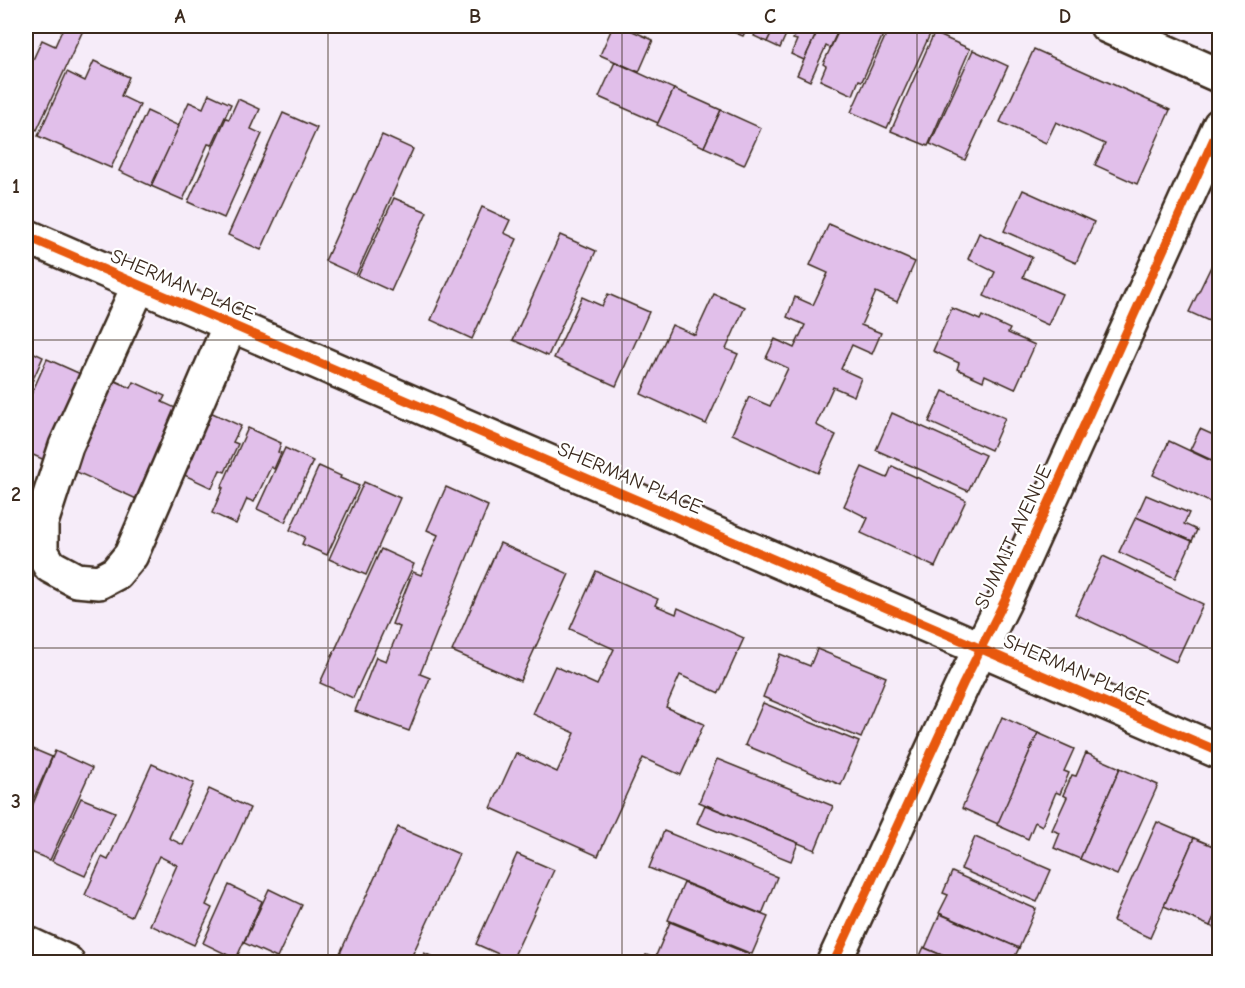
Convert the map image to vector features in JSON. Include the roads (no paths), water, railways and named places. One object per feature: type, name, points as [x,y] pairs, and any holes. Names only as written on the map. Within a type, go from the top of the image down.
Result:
[{"type":"street","points":[[1107,26],[1220,76]]},
{"type":"street","name":"SUMMIT AVENUE","points":[[834,963],[963,684],[1004,602],[1220,125]]},
{"type":"street","name":"SHERMAN PLACE","points":[[26,236],[1220,752]]},
{"type":"street","points":[[139,285],[66,446],[41,523],[41,551],[50,566],[75,580],[99,582],[116,573],[131,555],[230,325]]},
{"type":"street","points":[[26,943],[68,963]]}]
